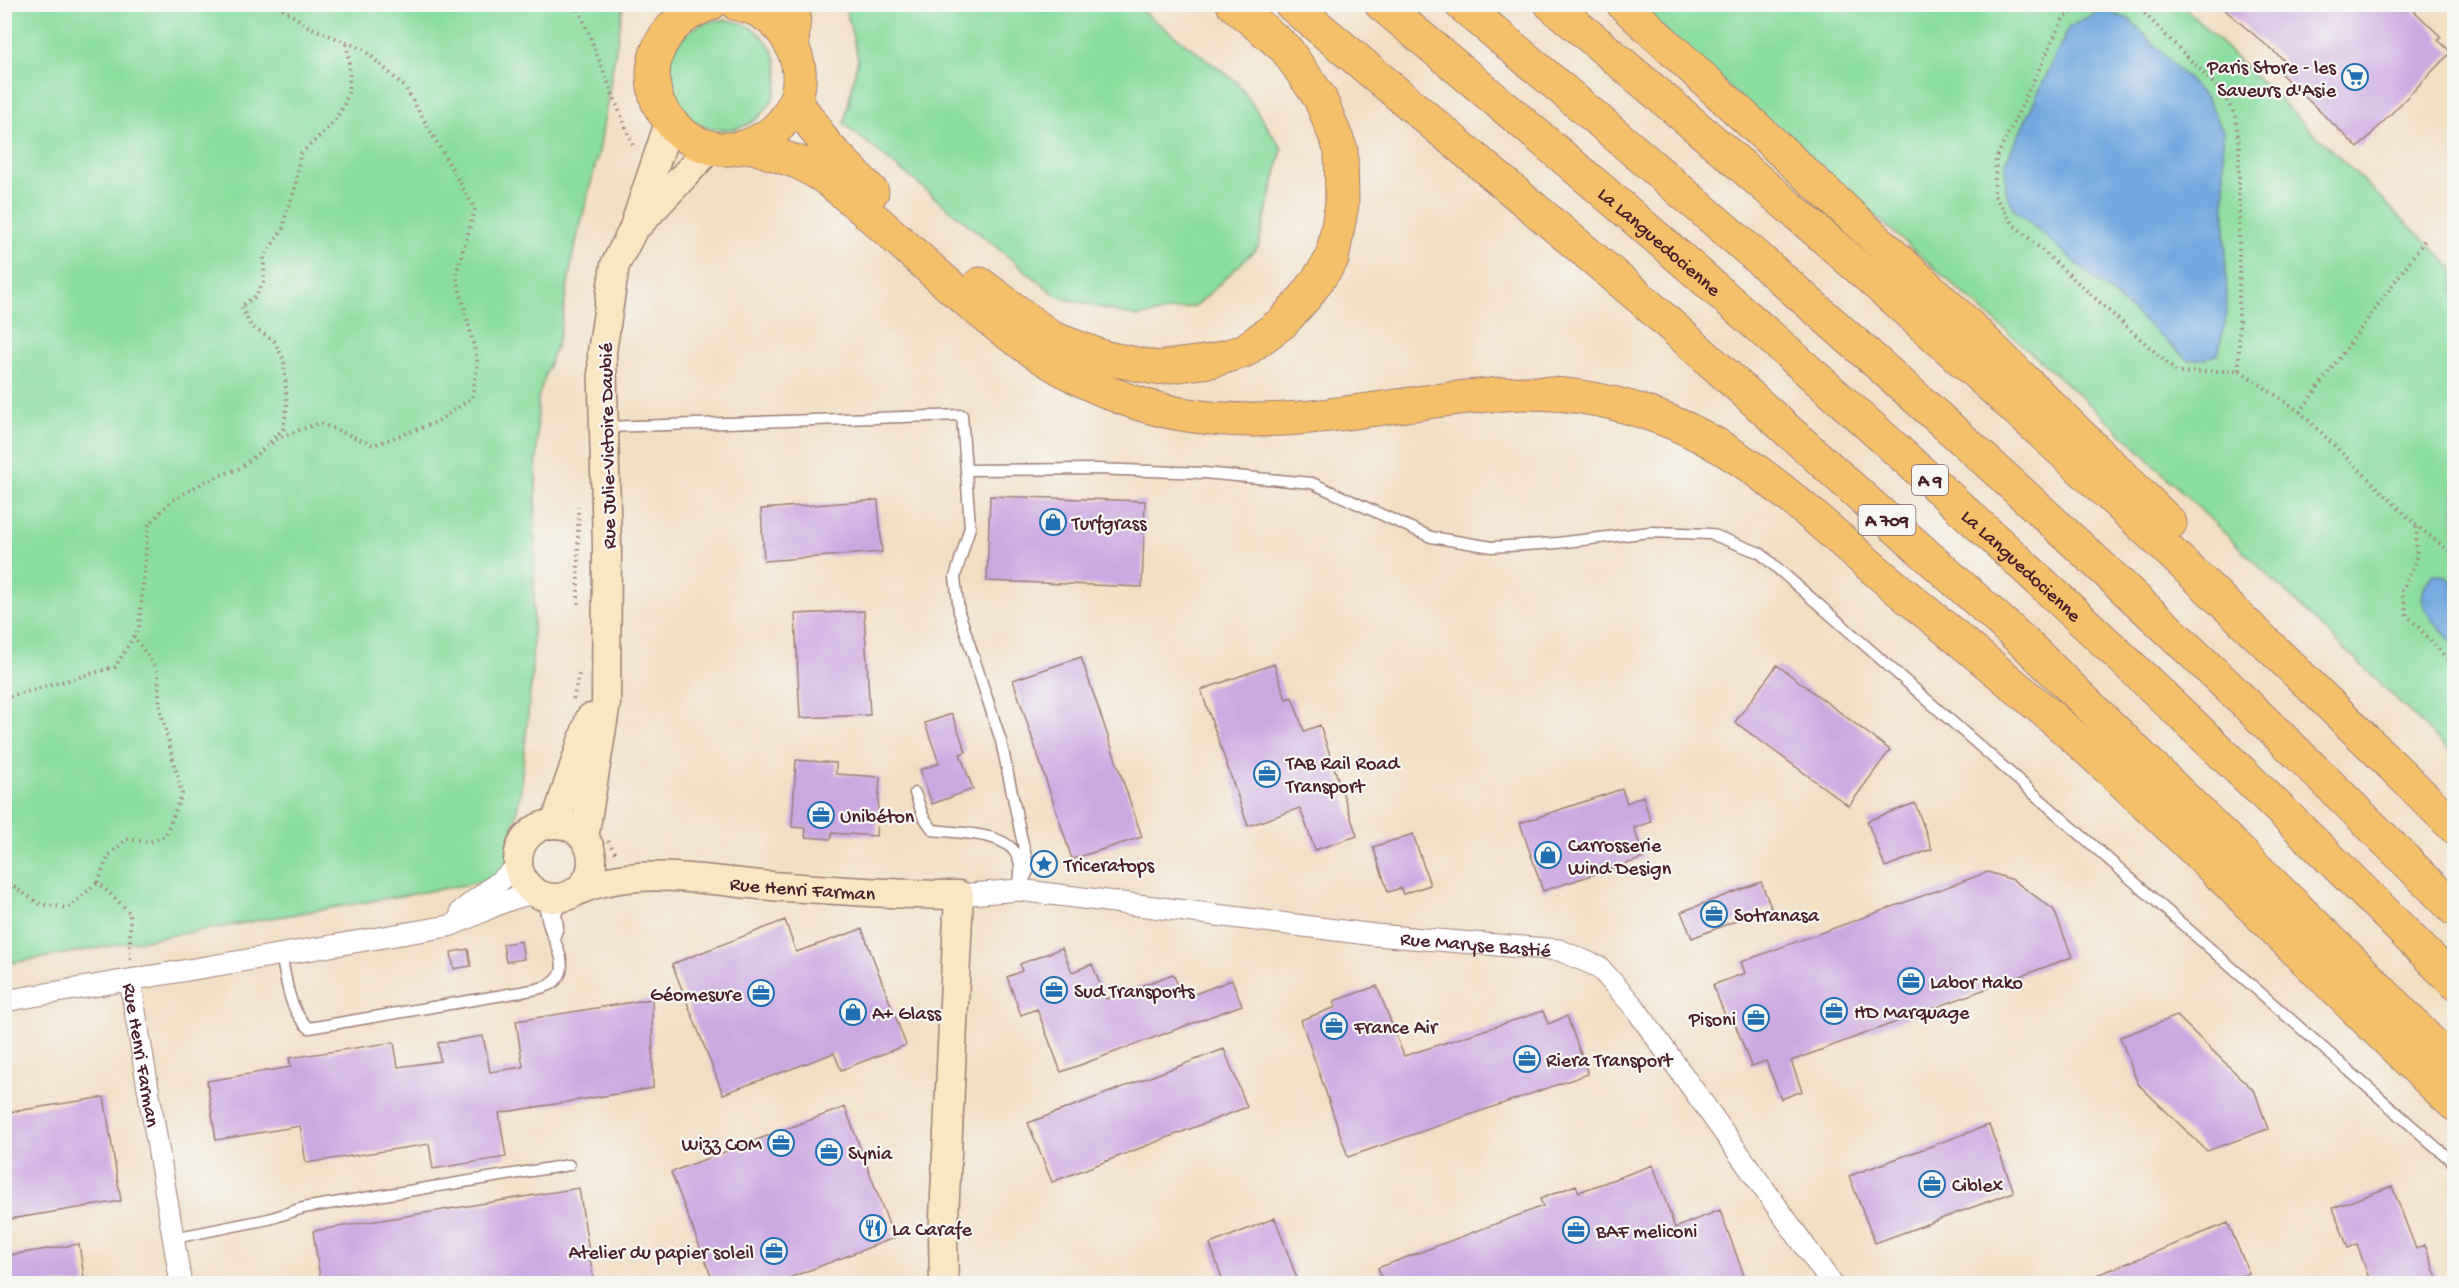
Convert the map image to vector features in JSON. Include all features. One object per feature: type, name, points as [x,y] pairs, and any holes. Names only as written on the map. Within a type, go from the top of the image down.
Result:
[{"type":"main road","points":[[709,5],[684,16],[668,17],[652,75],[656,100],[669,123],[687,139],[711,148],[734,149],[750,146],[773,132],[786,118],[795,100],[798,82],[798,64],[792,46],[780,28],[764,14],[737,4]]},
{"type":"main road","points":[[792,46],[796,4]]},
{"type":"main road","points":[[795,100],[826,145],[868,189],[976,282],[1052,338],[1106,358],[1156,368],[1211,362],[1244,351],[1282,323],[1307,295],[1332,259],[1342,204],[1341,150],[1320,98],[1286,50],[1233,4]]},
{"type":"main road","name":"A 709","points":[[1292,4],[1637,295],[2020,639],[2354,962],[2454,1066]]},
{"type":"main road","name":"La Languedocienne","points":[[1381,4],[1670,248],[1941,490],[2215,747],[2454,982]]},
{"type":"main road","name":"A 9","points":[[1461,4],[1740,242],[1948,427],[2091,558],[2280,737],[2454,909]]},
{"type":"main road","points":[[1551,4],[1830,243],[2033,426],[2138,522],[2454,827]]},
{"type":"main road","points":[[1623,4],[1959,317],[2132,485],[2245,598],[2405,778]]},
{"type":"main road","points":[[750,146],[800,163],[824,177],[1007,334],[1082,381],[1130,401],[1190,416],[1256,421],[1325,417],[1502,395],[1557,394],[1588,398],[1642,411],[1714,443],[1787,496],[2077,740],[2454,1104]]},
{"type":"street","name":"Rue Julie-Victoire Daubié","points":[[588,836],[606,703],[607,547],[602,352],[615,265],[633,230],[669,123]]},
{"type":"street","name":"Rue Julie-Victoire Daubié","points":[[633,230],[711,148]]},
{"type":"street","name":"Rue Julie-Victoire Daubié","points":[[555,824],[607,668]]},
{"type":"street","points":[[555,824],[565,825],[588,836],[590,872],[555,894],[525,882],[518,867],[518,855],[522,843],[530,833],[540,827],[555,824]]},
{"type":"street","name":"Rue Henri Farman","points":[[588,836],[637,866],[891,895],[959,895]]},
{"type":"street","name":"Rue Henri Farman","points":[[181,1284],[130,981],[449,926],[475,917],[506,900],[555,894],[594,883],[637,866]]},
{"type":"street","name":"Rue Henri Farman","points":[[426,929],[474,903],[518,867]]},
{"type":"street","name":"Rue Maryse Bastié","points":[[959,895],[1019,890],[1375,935],[1559,950],[1599,967],[1635,1008],[1832,1284]]},
{"type":"street","points":[[944,1284],[943,1240],[959,895]]},
{"type":"street","points":[[4,1001],[130,981]]},
{"type":"lane","points":[[604,427],[962,415],[970,527],[955,578],[959,612],[1001,741],[1029,869],[1019,890]]},
{"type":"lane","points":[[966,470],[1095,469],[1204,473],[1312,483],[1431,537],[1492,547],[1557,543],[1650,532],[1711,534],[1760,553],[2454,1163]]},
{"type":"lane","points":[[915,793],[923,816],[933,830],[995,837],[1012,848],[1020,864],[1019,890]]},
{"type":"lane","points":[[281,955],[292,1005],[298,1019],[309,1028],[532,990],[551,985],[559,978],[562,964],[555,936],[550,928],[547,909],[555,894]]},
{"type":"lane","points":[[555,894],[558,927],[555,936]]},
{"type":"lane","points":[[174,1238],[269,1219],[303,1208],[569,1165]]},
{"type":"path","points":[[4,698],[115,667],[139,628],[148,526],[171,501],[206,481],[240,468],[283,436],[320,423],[373,445],[435,423],[472,398],[478,363],[456,274],[476,208],[405,87],[363,49],[309,27],[276,4]]},
{"type":"path","points":[[577,4],[648,184]]},
{"type":"path","points":[[2088,4],[2064,17],[1996,159],[1994,195],[2013,224],[2178,373],[2239,370],[2300,412],[2417,526],[2454,555]]},
{"type":"path","points":[[2123,4],[2141,10],[2223,93],[2236,117],[2239,145],[2239,370]]},
{"type":"path","points":[[266,447],[283,429],[287,406],[284,360],[274,341],[251,326],[241,306],[256,296],[264,281],[264,257],[284,228],[286,212],[296,190],[300,154],[324,133],[344,109],[351,71],[345,42]]},
{"type":"path","points":[[2300,412],[2425,240]]},
{"type":"path","points":[[578,498],[578,615]]},
{"type":"path","points":[[2417,526],[2416,561],[2402,591],[2407,615],[2454,666]]},
{"type":"path","points":[[4,880],[40,904],[68,908],[98,882],[110,855],[128,839],[149,842],[165,836],[182,794],[160,708],[158,672],[134,636]]},
{"type":"path","points":[[571,707],[579,674],[579,663]]},
{"type":"path","points":[[588,836],[637,866]]},
{"type":"path","points":[[98,882],[130,914],[130,981]]},
{"type":"green space","points":[[5,5],[623,5],[599,151],[573,254],[559,337],[538,397],[532,674],[520,794],[505,878],[5,964]]},
{"type":"green space","points":[[845,5],[1134,5],[1238,83],[1282,149],[1258,247],[1196,306],[1137,317],[1058,297],[844,124],[858,58]]},
{"type":"green space","points":[[1635,5],[2182,5],[2454,269],[2454,755],[2111,423]]},
{"type":"green space","points":[[723,20],[744,25],[762,36],[773,54],[778,75],[773,96],[762,114],[744,125],[723,130],[702,125],[684,114],[673,96],[668,75],[673,54],[684,36],[702,25]]},
{"type":"water","points":[[2101,10],[2129,19],[2207,99],[2223,131],[2227,313],[2218,354],[2204,359],[2188,360],[2014,209],[2006,191],[2005,164],[2069,27]]},
{"type":"water","points":[[2433,574],[2447,576],[2454,584],[2454,644],[2432,620],[2423,603],[2426,584]]},
{"type":"building","name":"Paris Store - les Saveurs d'Asie","points":[[2218,4],[2407,4],[2441,37],[2438,40],[2451,52],[2358,148],[2278,71],[2286,62]]},
{"type":"building","points":[[990,496],[1145,501],[1142,587],[987,581]]},
{"type":"building","points":[[878,500],[882,552],[764,561],[761,509]]},
{"type":"building","points":[[864,611],[870,715],[800,718],[795,614]]},
{"type":"building","points":[[1081,657],[1142,837],[1072,859],[1013,680]]},
{"type":"building","points":[[1274,664],[1286,699],[1292,697],[1304,731],[1320,725],[1357,836],[1315,850],[1300,808],[1248,826],[1201,690]]},
{"type":"building","points":[[1777,665],[1890,750],[1849,806],[1735,722]]},
{"type":"building","points":[[952,714],[966,752],[960,754],[973,789],[932,804],[920,770],[939,763],[925,723]]},
{"type":"building","points":[[796,760],[836,763],[836,774],[880,777],[876,836],[832,833],[831,839],[805,837],[806,828],[792,827]]},
{"type":"building","points":[[1622,789],[1627,803],[1643,796],[1651,822],[1634,828],[1644,858],[1543,891],[1520,823]]},
{"type":"building","points":[[1915,803],[1932,849],[1885,867],[1867,821]]},
{"type":"building","points":[[1413,834],[1430,885],[1403,894],[1401,888],[1388,892],[1373,847]]},
{"type":"building","points":[[1988,872],[2013,880],[2054,910],[2072,957],[1791,1061],[1802,1091],[1781,1099],[1766,1061],[1751,1066],[1732,1016],[1726,1018],[1713,985],[1745,973],[1741,962]]},
{"type":"building","points":[[1761,882],[1771,907],[1692,938],[1681,912]]},
{"type":"building","points":[[785,920],[796,952],[862,929],[906,1045],[841,1070],[834,1053],[723,1094],[672,964]]},
{"type":"building","points":[[521,941],[524,959],[506,962],[503,944]]},
{"type":"building","points":[[1062,948],[1072,972],[1092,964],[1106,999],[1173,974],[1184,998],[1232,980],[1242,1005],[1061,1072],[1037,1009],[1021,1015],[1007,977],[1022,971],[1020,964]]},
{"type":"building","points":[[468,949],[471,966],[454,969],[451,952]]},
{"type":"building","points":[[1377,986],[1404,1056],[1543,1011],[1548,1024],[1567,1016],[1588,1074],[1348,1157],[1301,1020],[1336,1007],[1334,1001]]},
{"type":"building","points":[[652,999],[653,1088],[499,1113],[506,1157],[433,1169],[429,1144],[306,1163],[300,1126],[216,1140],[207,1081],[291,1067],[289,1058],[394,1042],[398,1067],[440,1061],[438,1043],[483,1036],[490,1072],[523,1067],[516,1021]]},
{"type":"building","points":[[2177,1016],[2255,1092],[2268,1129],[2207,1151],[2138,1084],[2120,1037]]},
{"type":"building","points":[[1224,1049],[1247,1107],[1052,1182],[1028,1123]]},
{"type":"building","points":[[104,1097],[121,1201],[4,1220],[4,1113]]},
{"type":"building","points":[[845,1107],[894,1238],[773,1284],[714,1284],[671,1172]]},
{"type":"building","name":"Ciblex","points":[[1989,1125],[2014,1192],[1875,1243],[1849,1176]]},
{"type":"building","name":"BAF meliconi","points":[[1653,1165],[1675,1228],[1720,1210],[1747,1284],[1384,1284],[1378,1268],[1543,1206],[1540,1199],[1576,1185],[1579,1192]]},
{"type":"building","points":[[2392,1186],[2416,1249],[2425,1245],[2439,1284],[2371,1284],[2357,1244],[2348,1248],[2333,1208]]},
{"type":"building","points":[[579,1188],[594,1284],[321,1284],[313,1231]]},
{"type":"building","points":[[1275,1218],[1299,1284],[1224,1284],[1210,1244]]},
{"type":"building","points":[[2228,1223],[2249,1273],[2222,1284],[2075,1284]]},
{"type":"building","points":[[79,1244],[85,1284],[4,1284],[4,1256]]},
{"type":"place","name":"Paris Store - les Saveurs d'Asie","points":[[2355,77]]},
{"type":"place","name":"Turfgrass","points":[[1053,522]]},
{"type":"place","name":"TAB Rail Road Transport","points":[[1267,774]]},
{"type":"place","name":"Unibéton","points":[[821,815]]},
{"type":"place","name":"Carrosserie Wind Design","points":[[1548,855]]},
{"type":"place","name":"Triceratops","points":[[1044,864]]},
{"type":"place","name":"Sotranasa","points":[[1714,914]]},
{"type":"place","name":"Labor Hako","points":[[1911,981]]},
{"type":"place","name":"Sud Transports","points":[[1054,990]]},
{"type":"place","name":"Géomesure","points":[[761,993]]},
{"type":"place","name":"HD Marquage","points":[[1834,1011]]},
{"type":"place","name":"A+ Glass","points":[[853,1012]]},
{"type":"place","name":"Pisoni","points":[[1756,1018]]},
{"type":"place","name":"France Air","points":[[1334,1026]]},
{"type":"place","name":"Riera Transport","points":[[1527,1059]]},
{"type":"place","name":"Wizz COM","points":[[781,1143]]},
{"type":"place","name":"Synia","points":[[829,1152]]},
{"type":"place","name":"Ciblex","points":[[1932,1184]]},
{"type":"place","name":"La Carafe","points":[[873,1228]]},
{"type":"place","name":"BAF meliconi","points":[[1576,1230]]},
{"type":"place","name":"Atelier du papier soleil","points":[[774,1251]]}]
